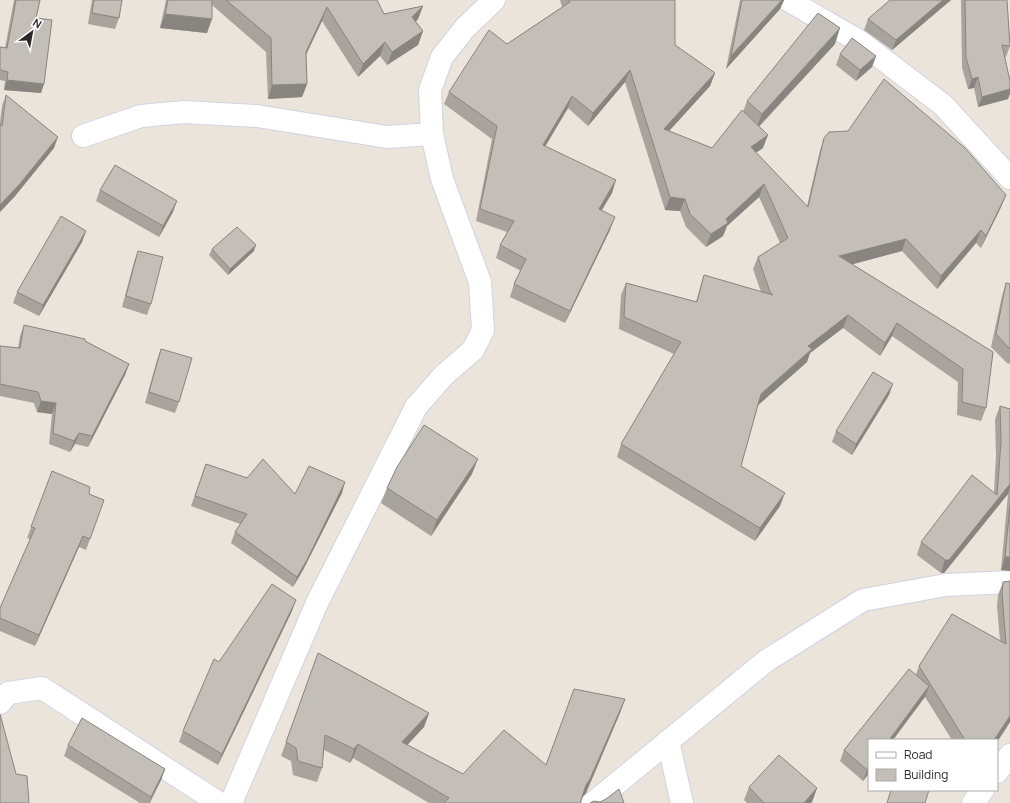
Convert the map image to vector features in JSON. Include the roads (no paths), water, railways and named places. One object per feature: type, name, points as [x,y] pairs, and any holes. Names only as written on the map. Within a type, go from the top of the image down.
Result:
[{"type":"street","points":[[231,803],[318,603],[416,407],[444,375],[473,350],[483,330],[480,282],[442,179],[432,134],[430,90],[442,57],[465,28],[494,0]]},
{"type":"street","points":[[788,0],[859,41],[943,105],[1010,178]]},
{"type":"street","points":[[83,136],[141,116],[184,112],[257,116],[387,137],[432,134]]},
{"type":"street","points":[[593,803],[766,660],[863,600],[946,585],[1010,582]]},
{"type":"street","points":[[0,703],[8,693],[42,688],[220,803]]},
{"type":"street","points":[[668,741],[682,803]]},
{"type":"street","points":[[998,771],[1010,755]]},
{"type":"street","points":[[973,803],[982,791]]}]
